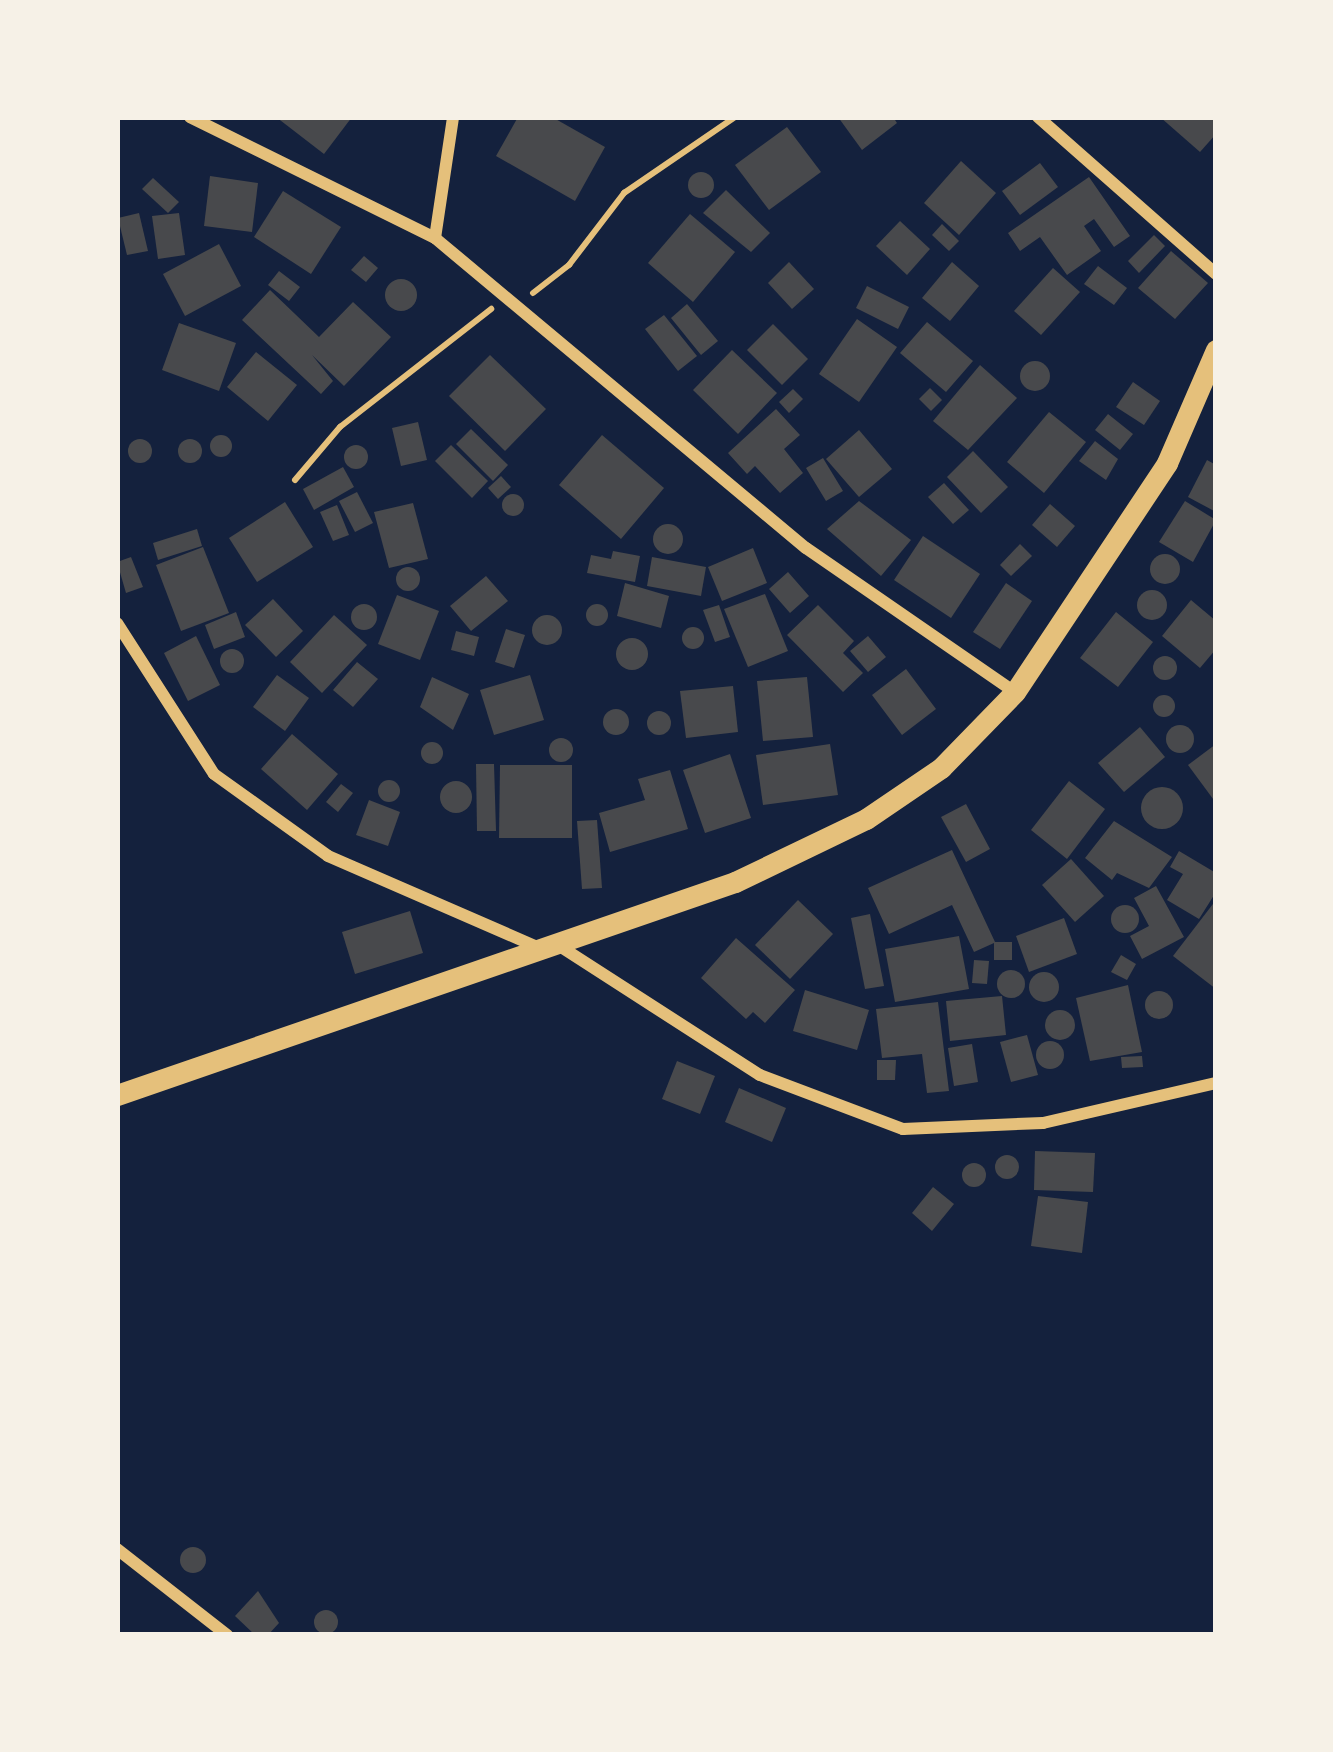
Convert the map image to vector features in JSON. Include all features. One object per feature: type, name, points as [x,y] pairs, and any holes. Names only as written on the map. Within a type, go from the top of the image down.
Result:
[{"type":"main road","points":[[117,1095],[735,882],[866,819],[941,768],[1015,692],[1167,463],[1216,350]]},
{"type":"street","points":[[190,117],[435,238],[806,548],[1015,692]]},
{"type":"street","points":[[435,238],[452,117]]},
{"type":"street","points":[[1038,117],[1216,274]]},
{"type":"street","points":[[117,623],[214,774],[328,856],[550,947],[760,1075],[903,1129],[1043,1123],[1216,1083]]},
{"type":"street","points":[[117,1549],[227,1635]]},
{"type":"building","points":[[276,117],[352,117],[324,154]]},
{"type":"building","points":[[518,117],[552,117],[605,147],[575,201],[496,156]]},
{"type":"building","points":[[838,117],[893,117],[897,123],[862,150]]},
{"type":"building","points":[[1160,117],[1216,117],[1216,134],[1200,152]]},
{"type":"building","points":[[787,127],[821,172],[769,210],[735,165]]},
{"type":"building","points":[[961,161],[996,193],[959,235],[924,203]]},
{"type":"building","points":[[1040,163],[1058,187],[1020,215],[1002,191]]},
{"type":"building","points":[[701,172],[714,185],[701,198],[688,185]]},
{"type":"building","points":[[210,176],[258,183],[252,232],[204,226]]},
{"type":"building","points":[[1089,177],[1130,236],[1114,247],[1094,219],[1084,226],[1101,251],[1067,275],[1040,237],[1020,251],[1008,233]]},
{"type":"building","points":[[153,178],[179,202],[168,213],[142,189]]},
{"type":"building","points":[[726,190],[770,233],[751,252],[703,213]]},
{"type":"building","points":[[283,191],[341,227],[311,274],[254,237]]},
{"type":"building","points":[[139,213],[148,251],[127,255],[118,218]]},
{"type":"building","points":[[179,213],[185,255],[158,259],[152,216]]},
{"type":"building","points":[[690,214],[735,252],[693,302],[648,263]]},
{"type":"building","points":[[900,221],[930,249],[907,275],[876,246]]},
{"type":"building","points":[[942,224],[959,241],[949,251],[932,235]]},
{"type":"building","points":[[1154,235],[1165,246],[1139,273],[1128,261]]},
{"type":"building","points":[[219,244],[241,286],[185,316],[163,274]]},
{"type":"building","points":[[1171,251],[1208,283],[1175,319],[1138,288]]},
{"type":"building","points":[[364,256],[378,268],[366,282],[351,270]]},
{"type":"building","points":[[789,262],[814,289],[792,309],[768,283]]},
{"type":"building","points":[[952,262],[979,286],[950,321],[922,298]]},
{"type":"building","points":[[1098,266],[1127,288],[1114,305],[1084,284]]},
{"type":"building","points":[[1053,268],[1080,292],[1041,335],[1014,311]]},
{"type":"building","points":[[279,271],[300,287],[289,301],[268,285]]},
{"type":"building","points":[[401,279],[412,284],[417,295],[412,306],[401,311],[390,306],[385,295],[390,284]]},
{"type":"building","points":[[867,286],[909,307],[898,329],[856,308]]},
{"type":"building","points":[[270,290],[319,337],[353,302],[391,337],[344,386],[312,355],[333,381],[321,394],[242,320]]},
{"type":"building","points":[[687,304],[718,341],[701,355],[671,318]]},
{"type":"building","points":[[664,315],[697,356],[678,371],[645,329]]},
{"type":"building","points":[[857,319],[897,347],[859,402],[819,374]]},
{"type":"building","points":[[927,322],[973,361],[946,392],[900,353]]},
{"type":"building","points":[[179,323],[236,343],[219,391],[162,370]]},
{"type":"building","points":[[773,324],[808,359],[782,385],[747,350]]},
{"type":"building","points":[[732,350],[777,393],[738,434],[693,390]]},
{"type":"building","points":[[256,352],[297,385],[268,421],[227,387]]},
{"type":"building","points":[[490,355],[546,409],[505,451],[449,396]]},
{"type":"building","points":[[1035,361],[1046,365],[1050,376],[1046,387],[1035,391],[1024,387],[1020,376],[1024,365]]},
{"type":"building","points":[[980,365],[1017,398],[968,450],[933,421]]},
{"type":"building","points":[[1133,382],[1160,401],[1144,425],[1116,407]]},
{"type":"building","points":[[930,388],[942,400],[931,411],[919,399]]},
{"type":"building","points":[[793,389],[803,399],[789,413],[779,402]]},
{"type":"building","points":[[776,409],[800,435],[784,449],[803,473],[780,493],[755,466],[747,474],[728,453]]},
{"type":"building","points":[[1049,412],[1086,442],[1044,493],[1007,462]]},
{"type":"building","points":[[1108,414],[1133,434],[1120,450],[1095,430]]},
{"type":"building","points":[[418,422],[427,460],[401,466],[392,428]]},
{"type":"building","points":[[471,429],[508,465],[493,481],[456,444]]},
{"type":"building","points":[[859,430],[892,469],[859,497],[826,459]]},
{"type":"building","points":[[221,435],[232,446],[221,457],[210,446]]},
{"type":"building","points":[[602,435],[664,488],[621,539],[559,485]]},
{"type":"building","points":[[140,439],[152,451],[140,463],[128,451]]},
{"type":"building","points":[[190,439],[202,451],[190,463],[178,451]]},
{"type":"building","points":[[1095,441],[1118,459],[1106,480],[1079,461]]},
{"type":"building","points":[[356,445],[368,457],[356,469],[344,457]]},
{"type":"building","points":[[451,445],[488,481],[472,498],[435,461]]},
{"type":"building","points":[[973,451],[1008,487],[981,513],[947,477]]},
{"type":"building","points":[[823,458],[843,491],[826,501],[806,468]]},
{"type":"building","points":[[1207,460],[1216,465],[1216,512],[1188,497]]},
{"type":"building","points":[[343,467],[354,487],[314,510],[303,489]]},
{"type":"building","points":[[501,476],[511,487],[498,499],[488,488]]},
{"type":"building","points":[[944,483],[969,510],[953,524],[928,497]]},
{"type":"building","points":[[357,492],[373,523],[355,532],[339,501]]},
{"type":"building","points":[[513,494],[524,505],[513,516],[502,505]]},
{"type":"building","points":[[859,501],[911,540],[881,576],[827,529]]},
{"type":"building","points":[[1185,501],[1216,520],[1193,562],[1159,542]]},
{"type":"building","points":[[285,502],[313,547],[257,582],[229,538]]},
{"type":"building","points":[[413,503],[428,559],[389,568],[374,512]]},
{"type":"building","points":[[1050,504],[1075,526],[1057,547],[1032,525]]},
{"type":"building","points":[[337,505],[349,535],[333,541],[320,512]]},
{"type":"building","points":[[668,524],[679,528],[683,539],[679,550],[668,554],[657,550],[653,539],[657,528]]},
{"type":"building","points":[[197,529],[202,546],[158,560],[153,543]]},
{"type":"building","points":[[923,536],[980,574],[951,618],[894,580]]},
{"type":"building","points":[[1020,544],[1032,556],[1011,576],[1000,565]]},
{"type":"building","points":[[203,547],[229,613],[181,631],[156,565]]},
{"type":"building","points":[[753,548],[767,583],[722,601],[708,567]]},
{"type":"building","points":[[613,551],[640,556],[635,582],[587,573],[591,555],[611,559]]},
{"type":"building","points":[[1165,554],[1176,558],[1180,569],[1176,580],[1165,584],[1154,580],[1150,569],[1154,558]]},
{"type":"building","points":[[131,557],[143,587],[126,593],[117,562]]},
{"type":"building","points":[[652,557],[706,567],[701,596],[647,586]]},
{"type":"building","points":[[408,567],[420,579],[408,591],[396,579]]},
{"type":"building","points":[[788,572],[809,596],[790,613],[769,589]]},
{"type":"building","points":[[486,576],[508,601],[471,631],[450,606]]},
{"type":"building","points":[[625,583],[669,596],[661,628],[617,616]]},
{"type":"building","points":[[1006,583],[1032,601],[1000,649],[973,632]]},
{"type":"building","points":[[1152,590],[1163,594],[1167,605],[1163,616],[1152,620],[1141,616],[1137,605],[1141,594]]},
{"type":"building","points":[[765,594],[788,651],[748,667],[724,609]]},
{"type":"building","points":[[397,595],[439,611],[420,660],[378,644]]},
{"type":"building","points":[[273,599],[303,631],[276,657],[245,625]]},
{"type":"building","points":[[1191,600],[1216,621],[1216,649],[1200,668],[1162,636]]},
{"type":"building","points":[[364,604],[377,617],[364,630],[351,617]]},
{"type":"building","points":[[597,604],[608,615],[597,626],[586,615]]},
{"type":"building","points":[[719,605],[730,637],[715,642],[703,610]]},
{"type":"building","points":[[818,605],[854,641],[843,653],[863,673],[843,692],[787,635]]},
{"type":"building","points":[[236,612],[245,637],[214,649],[205,625]]},
{"type":"building","points":[[1116,612],[1153,642],[1118,687],[1080,658]]},
{"type":"building","points":[[334,615],[367,645],[322,693],[290,662]]},
{"type":"building","points":[[547,615],[558,619],[562,630],[558,641],[547,645],[536,641],[532,630],[536,619]]},
{"type":"building","points":[[693,627],[704,638],[693,649],[682,638]]},
{"type":"building","points":[[506,629],[525,635],[514,668],[495,662]]},
{"type":"building","points":[[456,631],[479,637],[474,656],[451,650]]},
{"type":"building","points":[[196,636],[220,685],[188,701],[164,653]]},
{"type":"building","points":[[868,636],[886,657],[868,672],[850,651]]},
{"type":"building","points":[[632,638],[643,643],[648,654],[643,665],[632,670],[621,665],[616,654],[621,643]]},
{"type":"building","points":[[232,649],[244,661],[232,673],[220,661]]},
{"type":"building","points":[[1165,656],[1177,668],[1165,680],[1153,668]]},
{"type":"building","points":[[357,662],[378,679],[353,707],[333,690]]},
{"type":"building","points":[[906,669],[936,709],[902,735],[872,695]]},
{"type":"building","points":[[277,675],[309,698],[285,731],[253,707]]},
{"type":"building","points":[[530,675],[544,720],[494,735],[480,690]]},
{"type":"building","points":[[432,677],[469,694],[453,730],[420,707]]},
{"type":"building","points":[[807,677],[813,737],[763,741],[757,681]]},
{"type":"building","points":[[733,686],[738,732],[686,738],[680,691]]},
{"type":"building","points":[[1164,695],[1175,706],[1164,717],[1153,706]]},
{"type":"building","points":[[616,709],[629,722],[616,735],[603,722]]},
{"type":"building","points":[[659,711],[671,723],[659,735],[647,723]]},
{"type":"building","points":[[1180,725],[1190,729],[1194,739],[1190,749],[1180,753],[1170,749],[1166,739],[1170,729]]},
{"type":"building","points":[[1140,727],[1165,757],[1124,792],[1098,763]]},
{"type":"building","points":[[292,734],[338,774],[307,810],[261,769]]},
{"type":"building","points":[[561,738],[573,750],[561,762],[549,750]]},
{"type":"building","points":[[432,742],[443,753],[432,764],[421,753]]},
{"type":"building","points":[[830,744],[838,795],[763,805],[756,755]]},
{"type":"building","points":[[1216,744],[1216,803],[1188,765]]},
{"type":"building","points":[[730,754],[751,818],[705,833],[683,770]]},
{"type":"building","points":[[476,764],[494,764],[496,831],[477,831]]},
{"type":"building","points":[[500,765],[572,765],[572,838],[499,838]]},
{"type":"building","points":[[670,770],[688,829],[610,852],[599,813],[645,800],[638,779]]},
{"type":"building","points":[[389,780],[400,791],[389,802],[378,791]]},
{"type":"building","points":[[456,781],[467,786],[472,797],[467,808],[456,813],[445,808],[440,797],[445,786]]},
{"type":"building","points":[[1069,781],[1105,809],[1067,859],[1031,830]]},
{"type":"building","points":[[341,784],[353,793],[338,812],[326,802]]},
{"type":"building","points":[[1162,787],[1177,793],[1183,808],[1177,823],[1162,829],[1147,823],[1141,808],[1147,793]]},
{"type":"building","points":[[369,800],[400,812],[388,846],[356,835]]},
{"type":"building","points":[[966,804],[990,849],[966,862],[941,817]]},
{"type":"building","points":[[597,820],[602,888],[582,889],[577,821]]},
{"type":"building","points":[[1114,821],[1172,857],[1149,888],[1117,873],[1112,880],[1085,858]]},
{"type":"building","points":[[952,850],[995,942],[1012,942],[1012,960],[994,960],[994,943],[974,952],[952,905],[889,934],[868,888]]},
{"type":"building","points":[[1179,851],[1216,873],[1216,892],[1199,919],[1167,900],[1183,874],[1170,867]]},
{"type":"building","points":[[1071,859],[1104,896],[1075,922],[1042,885]]},
{"type":"building","points":[[1156,886],[1184,937],[1142,959],[1130,936],[1149,926],[1134,898]]},
{"type":"building","points":[[798,900],[833,934],[790,979],[755,945]]},
{"type":"building","points":[[1216,900],[1216,989],[1173,956]]},
{"type":"building","points":[[1125,905],[1135,909],[1139,919],[1135,929],[1125,933],[1115,929],[1111,919],[1115,909]]},
{"type":"building","points":[[410,911],[423,953],[355,974],[342,932]]},
{"type":"building","points":[[870,914],[884,986],[865,989],[851,918]]},
{"type":"building","points":[[1064,918],[1077,954],[1029,972],[1016,936]]},
{"type":"building","points":[[959,936],[969,989],[895,1002],[885,949]]},
{"type":"building","points":[[736,938],[795,990],[765,1023],[753,1012],[746,1019],[701,978]]},
{"type":"building","points":[[1121,955],[1136,964],[1127,980],[1111,972]]},
{"type":"building","points":[[974,960],[989,961],[987,984],[972,983]]},
{"type":"building","points":[[1011,970],[1021,974],[1025,984],[1021,994],[1011,998],[1001,994],[997,984],[1001,974]]},
{"type":"building","points":[[1044,972],[1055,976],[1059,987],[1055,998],[1044,1002],[1033,998],[1029,987],[1033,976]]},
{"type":"building","points":[[1128,985],[1142,1052],[1090,1061],[1076,998]]},
{"type":"building","points":[[805,990],[869,1010],[857,1050],[793,1031]]},
{"type":"building","points":[[1159,991],[1169,995],[1173,1005],[1169,1015],[1159,1019],[1149,1015],[1145,1005],[1149,995]]},
{"type":"building","points":[[1002,996],[1006,1035],[950,1041],[946,1001]]},
{"type":"building","points":[[938,1002],[949,1091],[927,1093],[922,1054],[882,1058],[876,1009]]},
{"type":"building","points":[[1060,1010],[1071,1014],[1075,1025],[1071,1036],[1060,1040],[1049,1036],[1045,1025],[1049,1014]]},
{"type":"building","points":[[1027,1035],[1038,1075],[1011,1082],[1000,1042]]},
{"type":"building","points":[[1050,1041],[1060,1045],[1064,1055],[1060,1065],[1050,1069],[1040,1065],[1036,1055],[1040,1045]]},
{"type":"building","points":[[972,1044],[978,1082],[954,1086],[948,1048]]},
{"type":"building","points":[[1142,1056],[1143,1067],[1122,1068],[1121,1057]]},
{"type":"building","points":[[877,1060],[896,1060],[895,1080],[877,1080]]},
{"type":"building","points":[[677,1061],[715,1076],[700,1114],[662,1099]]},
{"type":"building","points":[[739,1088],[786,1108],[772,1142],[725,1122]]},
{"type":"building","points":[[1035,1151],[1095,1153],[1093,1192],[1034,1190]]},
{"type":"building","points":[[1007,1155],[1019,1167],[1007,1179],[995,1167]]},
{"type":"building","points":[[974,1163],[986,1175],[974,1187],[962,1175]]},
{"type":"building","points":[[933,1187],[954,1204],[932,1231],[912,1213]]},
{"type":"building","points":[[1038,1196],[1088,1202],[1082,1253],[1031,1246]]},
{"type":"building","points":[[193,1547],[206,1560],[193,1573],[180,1560]]},
{"type":"building","points":[[258,1591],[279,1623],[268,1635],[255,1635],[235,1616]]},
{"type":"building","points":[[326,1610],[335,1613],[335,1631],[326,1634],[317,1631],[314,1622],[317,1613]]}]
